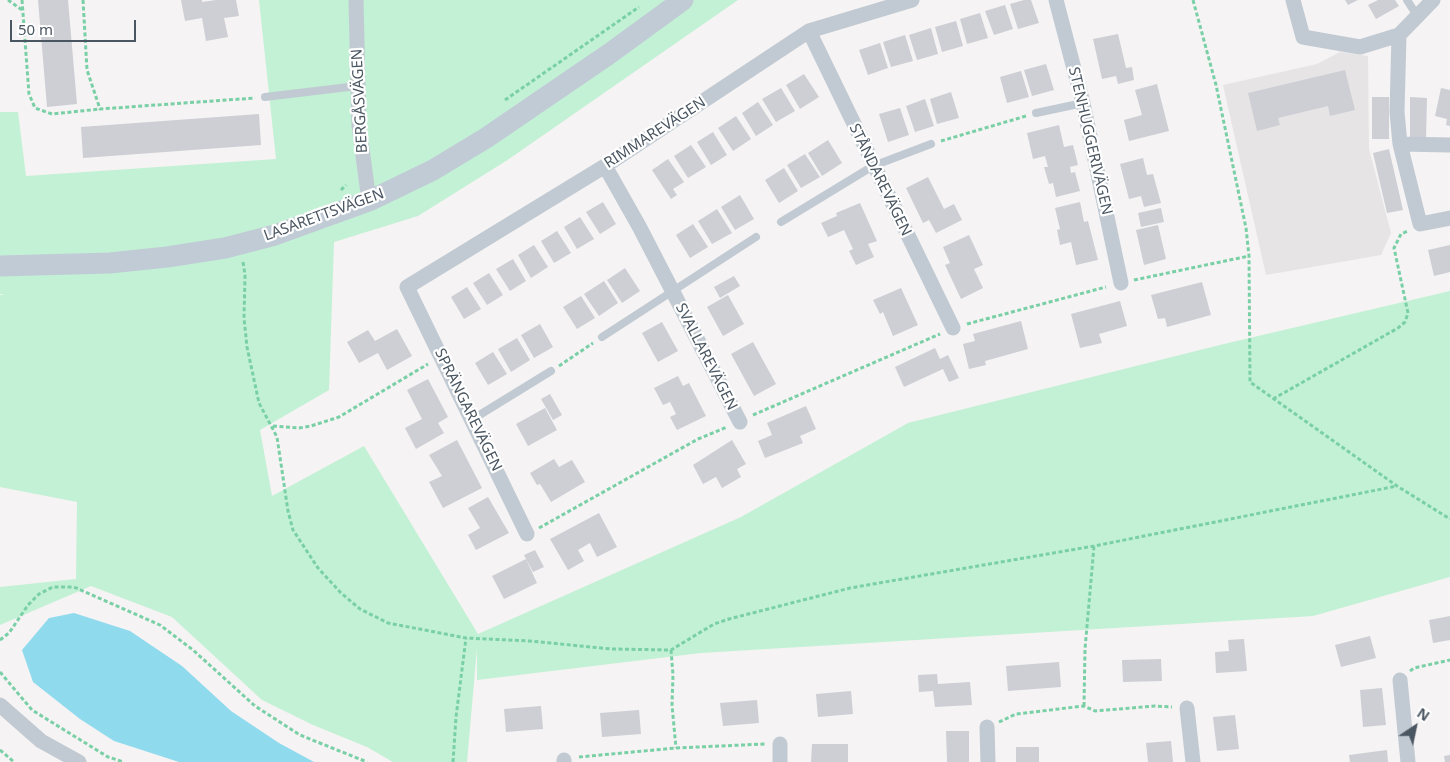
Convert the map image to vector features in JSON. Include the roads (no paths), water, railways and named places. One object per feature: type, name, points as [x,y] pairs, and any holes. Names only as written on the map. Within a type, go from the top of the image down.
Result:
[{"type":"street","name":"BERGÅSVÄGEN","points":[[356,0],[359,126],[369,202]]},
{"type":"street","name":"LASARETTSVÄGEN","points":[[0,266],[110,262],[166,257],[225,248],[275,235],[369,202],[432,170],[486,138],[609,54],[683,0]]},
{"type":"street","name":"RIMMAREVÄGEN","points":[[407,287],[605,166],[809,31],[912,0]]},
{"type":"street","name":"STENHUGGERIVÄGEN","points":[[1056,0],[1083,103],[1121,283]]},
{"type":"street","points":[[1293,0],[1302,38],[1360,47],[1399,35],[1433,0]]},
{"type":"street","name":"STÅNDAREVÄGEN","points":[[809,31],[953,328]]},
{"type":"street","points":[[1399,35],[1397,112],[1400,144],[1420,224],[1450,218]]},
{"type":"street","points":[[1400,144],[1450,145]]},
{"type":"street","name":"SVALLAREVÄGEN","points":[[605,166],[640,228],[740,422]]},
{"type":"street","name":"SPRÄNGAREVÄGEN","points":[[407,287],[527,534]]},
{"type":"street","points":[[1400,680],[1408,762]]},
{"type":"street","points":[[0,705],[42,741],[79,762]]},
{"type":"street","points":[[1187,708],[1192,762]]},
{"type":"street","points":[[987,727],[988,762]]},
{"type":"street","points":[[780,744],[780,762]]},
{"type":"lane","points":[[1407,0],[1418,17]]},
{"type":"lane","points":[[266,98],[357,86]]},
{"type":"lane","points":[[1036,113],[1083,103]]},
{"type":"lane","points":[[781,222],[874,166],[931,144]]},
{"type":"lane","name":"SVALLAREVÄGEN","points":[[602,337],[756,237]]},
{"type":"lane","points":[[472,419],[551,371]]},
{"type":"water","points":[[74,613],[130,631],[182,666],[231,711],[279,743],[314,762],[179,762],[114,741],[80,719],[33,682],[22,650],[49,618]]}]
